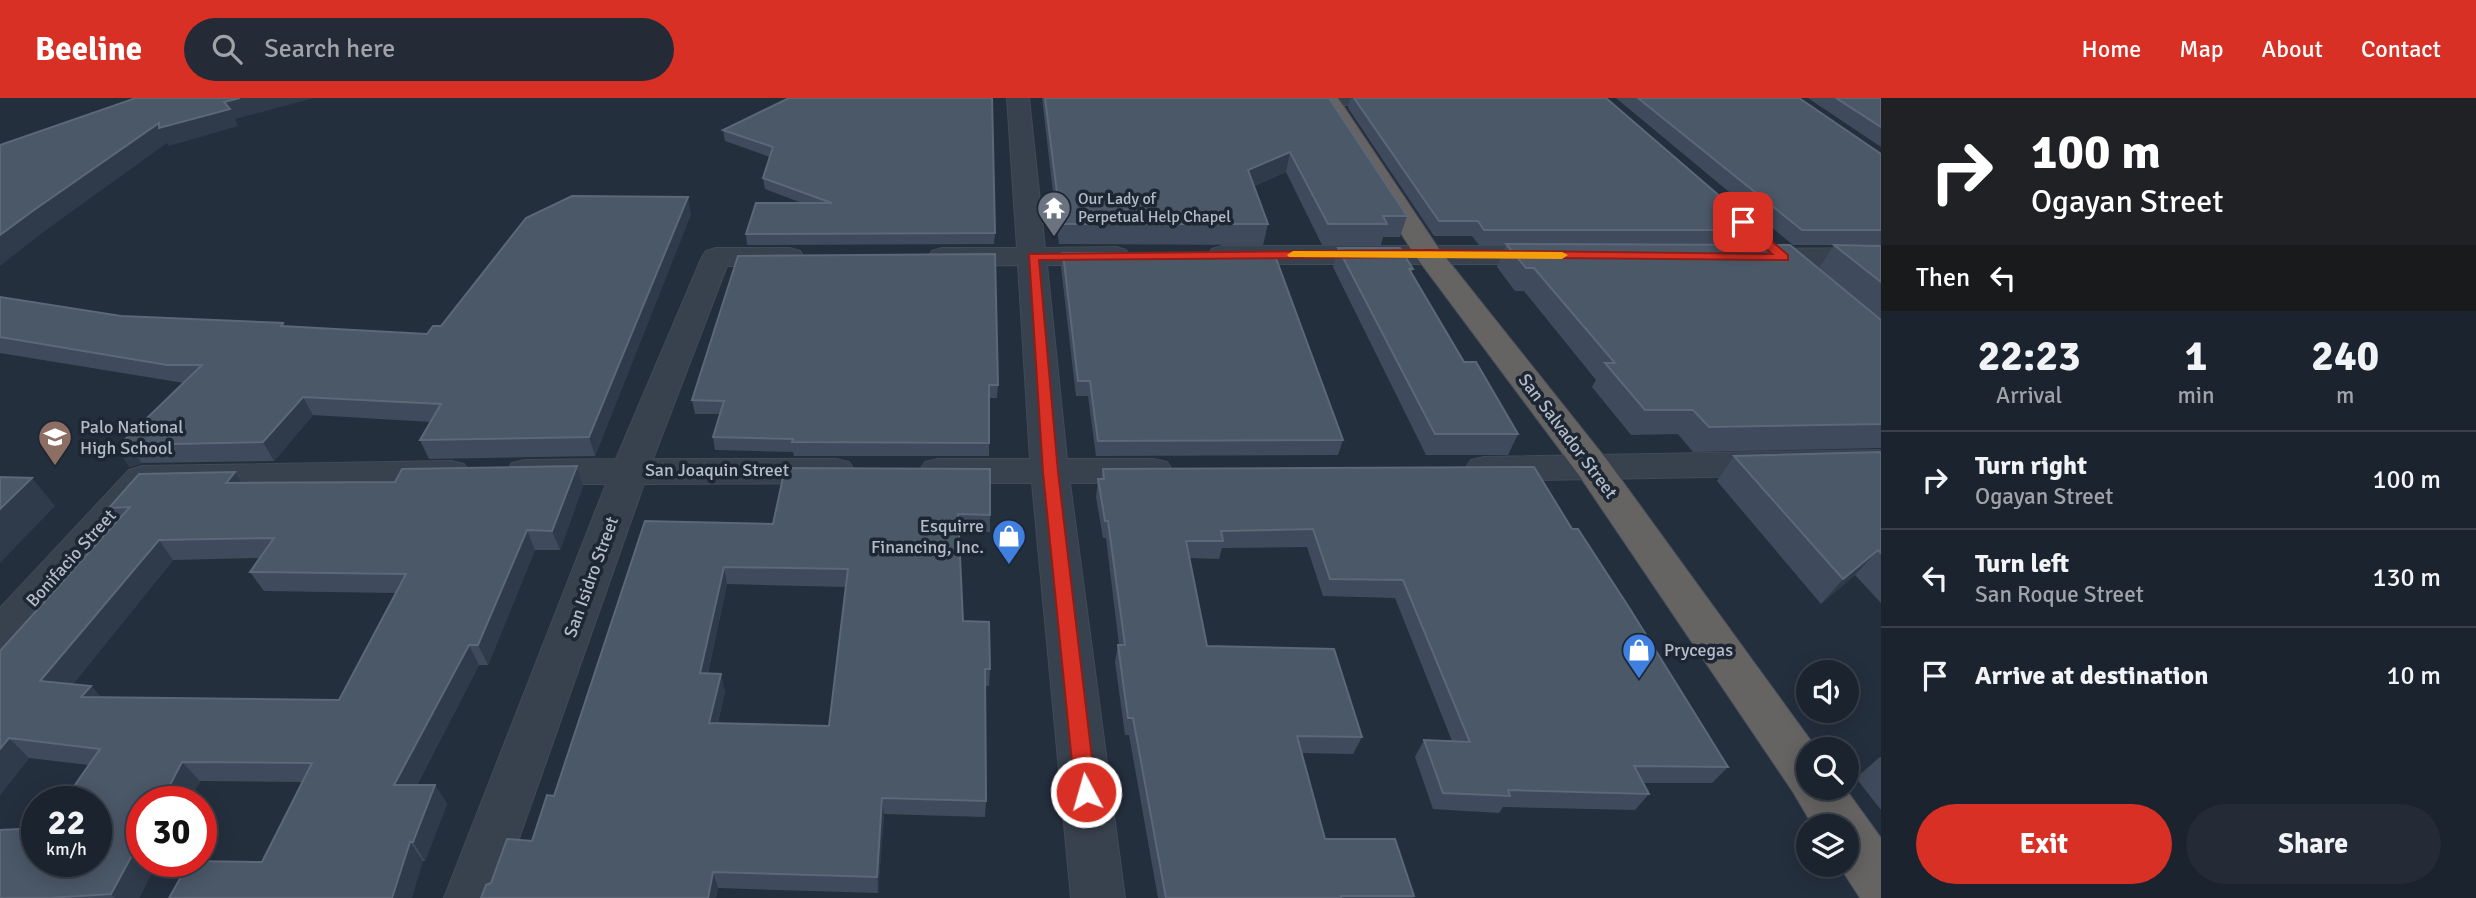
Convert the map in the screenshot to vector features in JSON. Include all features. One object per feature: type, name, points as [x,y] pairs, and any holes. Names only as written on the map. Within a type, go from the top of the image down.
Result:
[{"type":"highway","name":"San Salvador Street","points":[[1327,98],[1429,254],[1594,468],[1796,759]]},
{"type":"highway","points":[[1859,851],[1881,882]]},
{"type":"street","points":[[1018,98],[1050,472],[1098,898]]},
{"type":"street","points":[[1327,98],[1402,98]]},
{"type":"street","points":[[1753,231],[1813,282]]},
{"type":"street","points":[[909,257],[1142,256]]},
{"type":"street","points":[[1197,256],[1579,256]]},
{"type":"street","name":"San Isidro Street","points":[[471,898],[630,470],[716,257],[812,257]]},
{"type":"street","points":[[1729,257],[1881,257]]},
{"type":"street","points":[[1455,469],[1881,462]]},
{"type":"street","name":"San Joaquin Street","points":[[142,479],[630,470],[1190,471]]},
{"type":"street","name":"Bonifacio Street","points":[[0,637],[142,479]]},
{"type":"building","points":[[136,98],[240,98],[224,102],[230,109],[159,128],[159,123],[0,235],[0,145]]},
{"type":"building","points":[[789,98],[992,98],[995,233],[746,234],[756,203],[832,203],[763,178],[773,147],[723,130]]},
{"type":"building","points":[[1045,98],[1329,98],[1407,216],[1383,216],[1387,224],[1328,224],[1290,152],[1248,170],[1268,224],[1061,224]]},
{"type":"building","points":[[1354,98],[1606,98],[1759,230],[1484,230],[1478,221],[1439,221]]},
{"type":"building","points":[[1638,98],[1799,98],[1881,154],[1881,230],[1802,230]]},
{"type":"building","points":[[1836,98],[1881,98],[1881,127]]},
{"type":"building","points":[[572,196],[688,197],[589,437],[420,440],[441,404],[303,397],[263,442],[129,445],[116,448],[202,365],[167,365],[0,337],[0,297],[121,316],[283,323],[281,326],[427,334],[433,326],[441,326],[526,218]]},
{"type":"building","points":[[1506,244],[1790,245],[1881,320],[1881,424],[1709,427],[1693,410],[1645,410],[1605,363],[1615,363],[1534,268],[1526,268]]},
{"type":"building","points":[[1834,245],[1881,246],[1881,282]]},
{"type":"building","points":[[1338,248],[1400,248],[1413,269],[1409,269],[1464,362],[1476,362],[1518,434],[1435,434]]},
{"type":"building","points":[[1063,253],[1274,253],[1343,440],[1098,441],[1090,381],[1078,381]]},
{"type":"building","points":[[995,254],[998,385],[989,385],[989,443],[792,442],[793,439],[713,437],[724,401],[692,400],[738,256]]},
{"type":"building","points":[[1881,452],[1881,553],[1878,550],[1843,579],[1734,456]]},
{"type":"building","points":[[577,466],[552,531],[527,530],[478,645],[469,645],[394,785],[435,785],[413,842],[410,842],[392,898],[169,898],[181,877],[217,877],[217,861],[262,862],[312,763],[182,762],[169,786],[126,786],[126,866],[111,894],[0,898],[0,830],[21,829],[21,877],[112,877],[112,786],[74,786],[100,749],[9,738],[0,749],[0,651],[130,507],[109,508],[139,474],[235,472],[226,483],[395,482],[402,469]],"holes":[[[274,538],[250,572],[406,574],[339,700],[81,697],[91,686],[40,681],[159,540]]]},
{"type":"building","points":[[1534,467],[1572,529],[1578,529],[1630,609],[1728,767],[1634,766],[1649,794],[1508,790],[1510,796],[1443,793],[1424,740],[1470,742],[1403,580],[1330,579],[1313,529],[1221,531],[1223,541],[1186,541],[1207,646],[1334,649],[1362,737],[1297,736],[1325,839],[1395,839],[1414,896],[1166,898],[1133,718],[1128,718],[1118,645],[1125,645],[1108,521],[1105,521],[1098,479],[1104,479],[1103,469]]},
{"type":"building","points":[[785,468],[990,469],[990,515],[958,514],[963,621],[989,622],[990,669],[985,669],[986,801],[882,798],[877,877],[713,872],[708,898],[481,898],[486,885],[491,883],[507,839],[532,841],[547,795],[554,796],[645,521],[773,524]],"holes":[[[724,567],[848,569],[829,726],[709,723],[721,674],[700,673]]]},
{"type":"building","points":[[0,477],[32,478],[0,509]]},
{"type":"slow traffic","points":[[1293,255],[1562,255]]},
{"type":"place","name":"Our Lady of Perpetual Help Chapel","points":[[1054,238]]},
{"type":"place","name":"Palo National High School","points":[[55,467]]},
{"type":"place","name":"Esquirre Financing, Inc.","points":[[1009,566]]},
{"type":"place","name":"Prycegas","points":[[1639,680]]},
{"type":"route","points":[[1086,792],[1050,472],[1033,257],[1429,254],[1784,258],[1743,222]]}]
